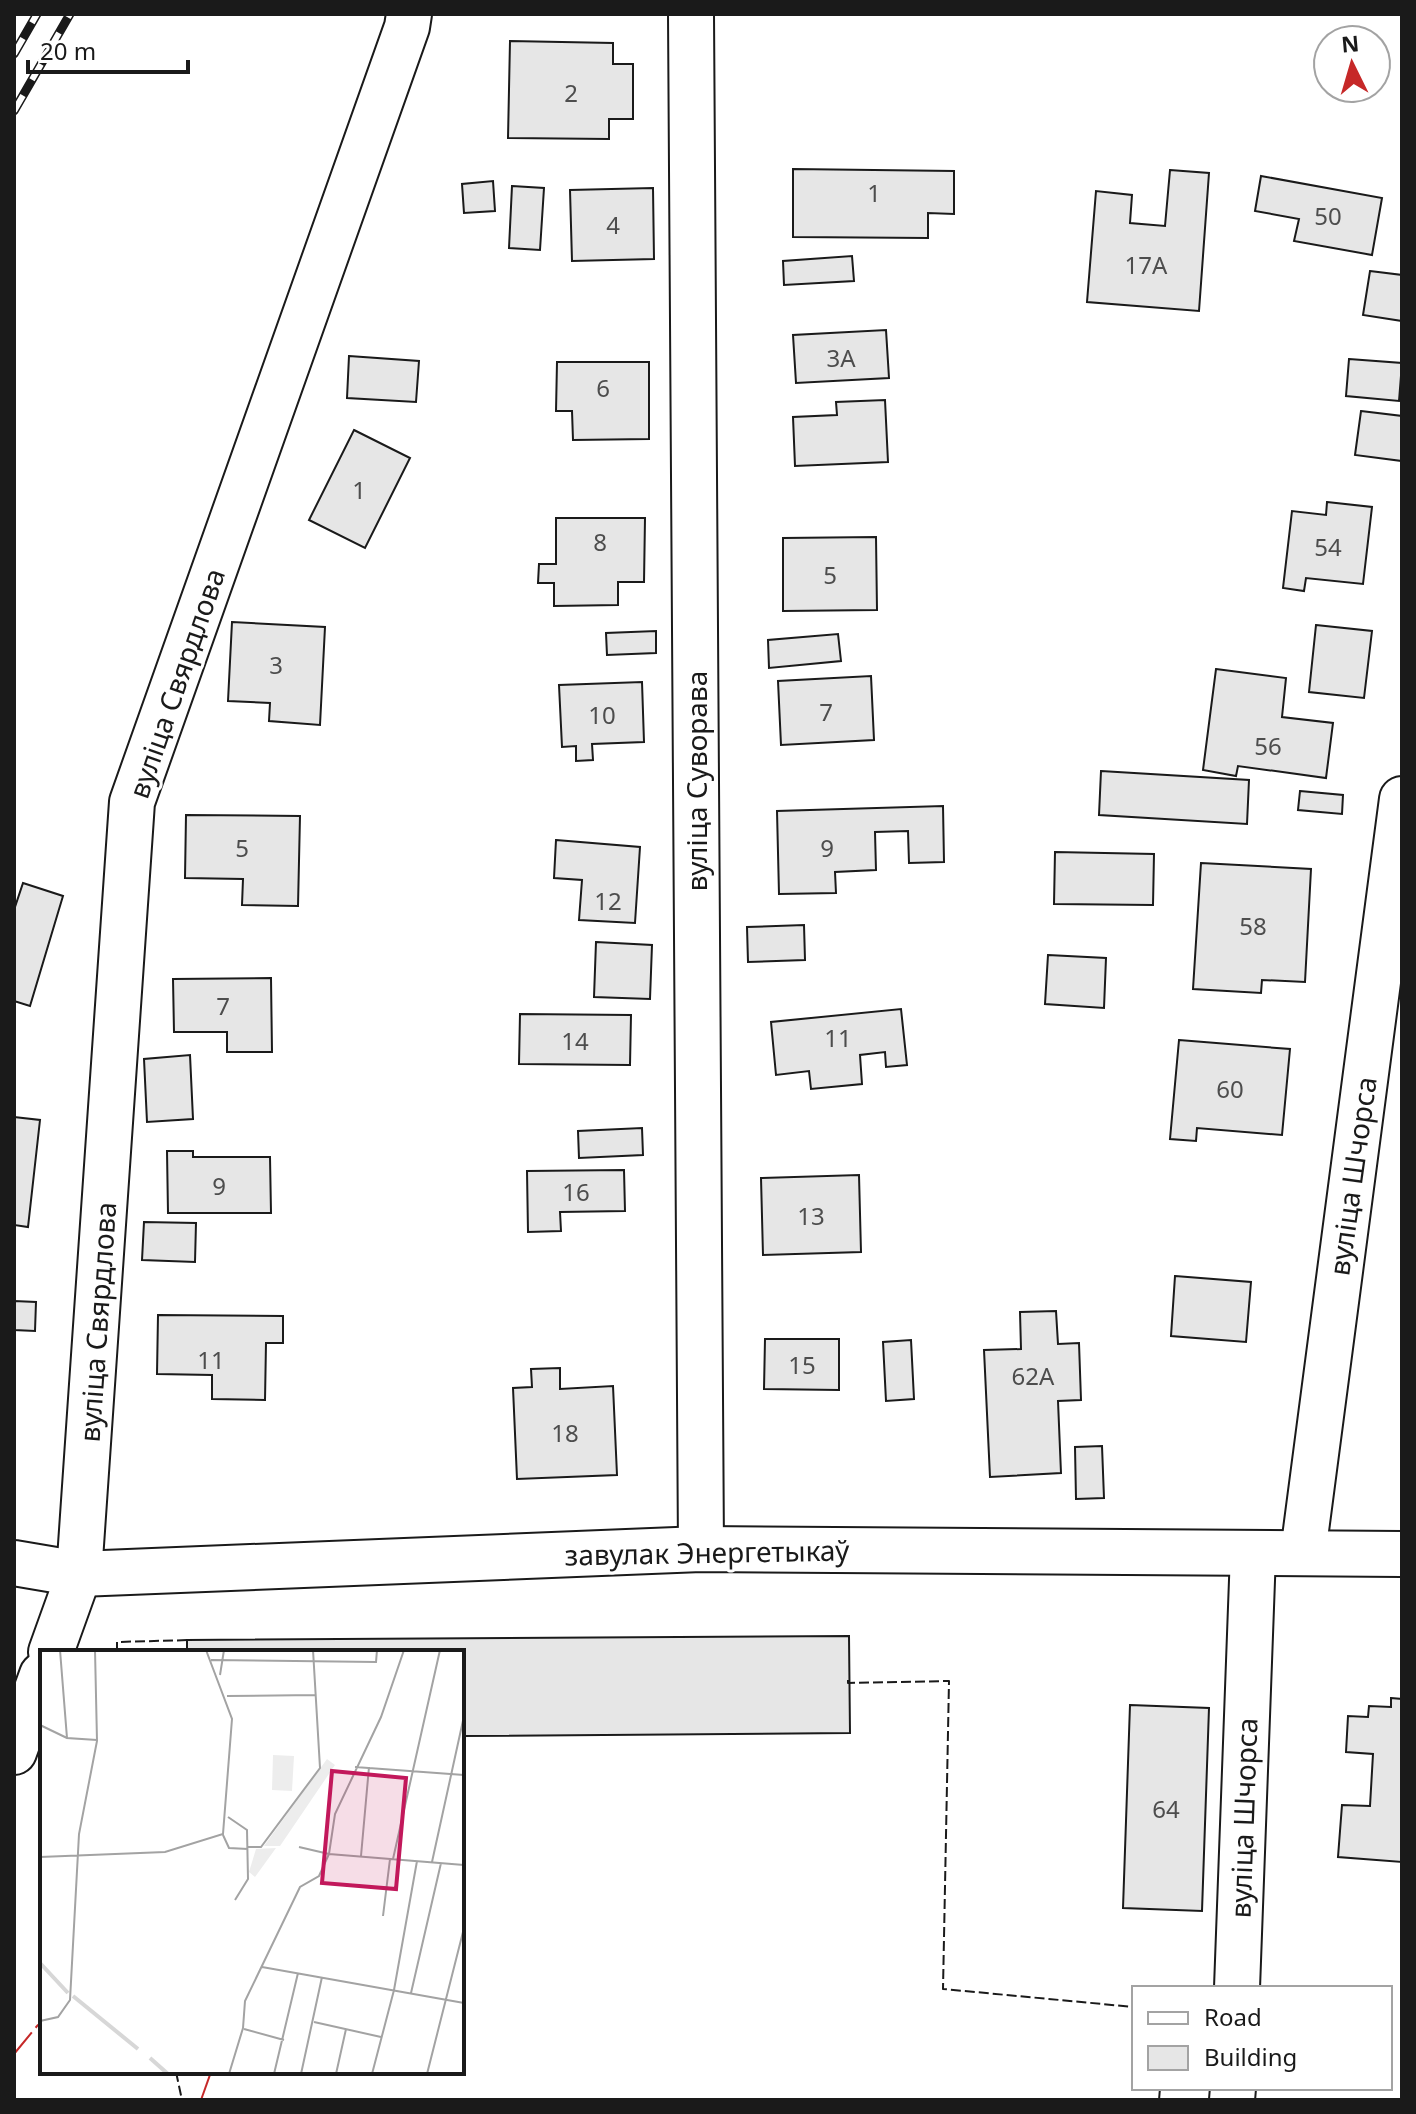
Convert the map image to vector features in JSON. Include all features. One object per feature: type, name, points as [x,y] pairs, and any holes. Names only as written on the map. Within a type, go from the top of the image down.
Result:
[{"type":"street","name":"вуліца Свярдлова","points":[[52,1650],[79,1574],[132,802],[407,27],[409,14]]},
{"type":"street","name":"вуліца Суворава","points":[[691,14],[701,1549]]},
{"type":"street","name":"вуліца Шчорса","points":[[1303,1553],[1402,799]]},
{"type":"street","name":"завулак Энергетыкаў","points":[[14,1563],[79,1574],[701,1549],[1402,1554]]},
{"type":"street","name":"вуліца Шчорса","points":[[1237,1986],[1253,1553]]},
{"type":"street","points":[[14,1752],[40,1680]]},
{"type":"building","points":[[510,41],[613,43],[613,64],[633,64],[633,119],[609,119],[609,139],[508,138]]},
{"type":"building","points":[[793,169],[954,171],[954,214],[928,213],[928,238],[793,237]]},
{"type":"building","points":[[1170,170],[1209,173],[1199,311],[1087,302],[1096,191],[1132,195],[1130,223],[1165,226]]},
{"type":"building","points":[[1261,176],[1382,198],[1372,255],[1294,241],[1299,219],[1255,211]]},
{"type":"building","points":[[493,181],[495,211],[464,213],[462,184]]},
{"type":"building","points":[[512,186],[544,188],[540,250],[509,248]]},
{"type":"building","points":[[653,188],[654,259],[572,261],[570,190]]},
{"type":"building","points":[[852,256],[854,281],[784,285],[783,261]]},
{"type":"building","points":[[1370,271],[1402,275],[1402,321],[1363,315]]},
{"type":"building","points":[[886,330],[889,378],[796,383],[793,335]]},
{"type":"building","points":[[349,356],[419,361],[416,402],[347,398]]},
{"type":"building","points":[[1349,359],[1402,363],[1399,401],[1346,396]]},
{"type":"building","points":[[557,362],[649,362],[649,439],[573,440],[572,411],[556,411]]},
{"type":"building","points":[[885,400],[888,462],[795,466],[793,417],[837,415],[836,402]]},
{"type":"building","points":[[1361,411],[1402,416],[1402,461],[1355,455]]},
{"type":"building","points":[[354,430],[410,458],[365,548],[309,520]]},
{"type":"building","points":[[1327,502],[1372,507],[1363,584],[1306,578],[1304,591],[1283,588],[1292,511],[1326,515]]},
{"type":"building","points":[[556,518],[645,518],[644,582],[618,582],[618,605],[554,606],[554,583],[538,583],[539,564],[556,564]]},
{"type":"building","points":[[876,537],[877,610],[783,611],[783,538]]},
{"type":"building","points":[[232,622],[325,627],[320,725],[269,721],[270,703],[228,701]]},
{"type":"building","points":[[1316,625],[1372,631],[1364,698],[1309,692]]},
{"type":"building","points":[[656,631],[656,653],[607,655],[606,633]]},
{"type":"building","points":[[838,634],[841,661],[769,668],[768,640]]},
{"type":"building","points":[[1216,669],[1286,678],[1282,717],[1333,723],[1326,778],[1238,766],[1236,776],[1203,770]]},
{"type":"building","points":[[871,676],[874,740],[781,745],[778,681]]},
{"type":"building","points":[[642,682],[644,742],[592,744],[593,760],[576,761],[576,746],[562,747],[559,685]]},
{"type":"building","points":[[1101,771],[1249,780],[1247,824],[1099,815]]},
{"type":"building","points":[[1300,791],[1343,795],[1342,814],[1298,810]]},
{"type":"building","points":[[943,806],[944,862],[909,863],[908,831],[875,832],[876,870],[835,872],[836,893],[779,894],[777,811]]},
{"type":"building","points":[[186,815],[300,816],[298,906],[242,905],[243,879],[185,878]]},
{"type":"building","points":[[556,840],[640,847],[635,923],[579,920],[582,880],[554,878]]},
{"type":"building","points":[[1055,852],[1154,854],[1153,905],[1054,904]]},
{"type":"building","points":[[1201,863],[1311,869],[1305,982],[1262,980],[1261,993],[1193,989]]},
{"type":"building","points":[[23,883],[63,896],[30,1006],[14,1001],[14,910]]},
{"type":"building","points":[[804,925],[805,960],[748,962],[747,927]]},
{"type":"building","points":[[596,942],[652,945],[650,999],[594,997]]},
{"type":"building","points":[[1048,955],[1106,958],[1104,1008],[1045,1004]]},
{"type":"building","points":[[271,978],[272,1052],[227,1052],[227,1032],[174,1032],[173,979]]},
{"type":"building","points":[[901,1009],[907,1065],[886,1067],[885,1052],[860,1055],[862,1084],[811,1089],[809,1071],[776,1075],[771,1022]]},
{"type":"building","points":[[520,1014],[631,1015],[630,1065],[519,1064]]},
{"type":"building","points":[[1179,1040],[1290,1049],[1282,1135],[1197,1128],[1196,1141],[1170,1139]]},
{"type":"building","points":[[190,1055],[193,1119],[147,1122],[144,1059]]},
{"type":"building","points":[[14,1117],[40,1120],[28,1227],[14,1225]]},
{"type":"building","points":[[642,1128],[643,1155],[579,1158],[578,1131]]},
{"type":"building","points":[[167,1151],[193,1151],[193,1157],[270,1157],[271,1213],[168,1213]]},
{"type":"building","points":[[624,1170],[625,1211],[560,1212],[561,1231],[528,1232],[527,1171]]},
{"type":"building","points":[[859,1175],[861,1252],[763,1255],[761,1178]]},
{"type":"building","points":[[144,1222],[196,1223],[195,1262],[142,1260]]},
{"type":"building","points":[[1175,1276],[1251,1282],[1246,1342],[1171,1336]]},
{"type":"building","points":[[14,1301],[36,1302],[35,1331],[14,1330]]},
{"type":"building","points":[[1056,1311],[1058,1344],[1079,1343],[1081,1400],[1058,1401],[1061,1473],[990,1477],[984,1350],[1021,1349],[1020,1312]]},
{"type":"building","points":[[158,1315],[283,1316],[283,1343],[266,1343],[265,1400],[212,1399],[212,1375],[157,1374]]},
{"type":"building","points":[[765,1339],[839,1339],[839,1390],[764,1389]]},
{"type":"building","points":[[911,1340],[914,1399],[886,1401],[883,1342]]},
{"type":"building","points":[[560,1368],[560,1389],[613,1386],[617,1475],[517,1479],[513,1388],[532,1387],[531,1369]]},
{"type":"building","points":[[1102,1446],[1104,1498],[1076,1499],[1075,1447]]},
{"type":"building","points":[[849,1636],[850,1733],[464,1736],[464,1650],[187,1650],[187,1640]]},
{"type":"building","points":[[1391,1698],[1402,1699],[1402,1862],[1338,1857],[1342,1805],[1370,1806],[1373,1754],[1346,1752],[1348,1716],[1368,1717],[1369,1706],[1391,1707]]},
{"type":"building","points":[[1130,1705],[1209,1708],[1202,1911],[1123,1908]]},
{"type":"railway","points":[[14,54],[37,14]]},
{"type":"railway","points":[[14,111],[70,14]]},
{"type":"fence","points":[[117,1650],[117,1642],[191,1640]]},
{"type":"fence","points":[[848,1680],[848,1683],[949,1681],[943,1989],[1132,2007]]},
{"type":"fence","points":[[176,2074],[182,2100]]},
{"type":"fence","points":[[1159,2100],[1160,2090]]},
{"type":"power","points":[[14,2054],[40,2022]]},
{"type":"power","points":[[201,2100],[210,2074]]}]
